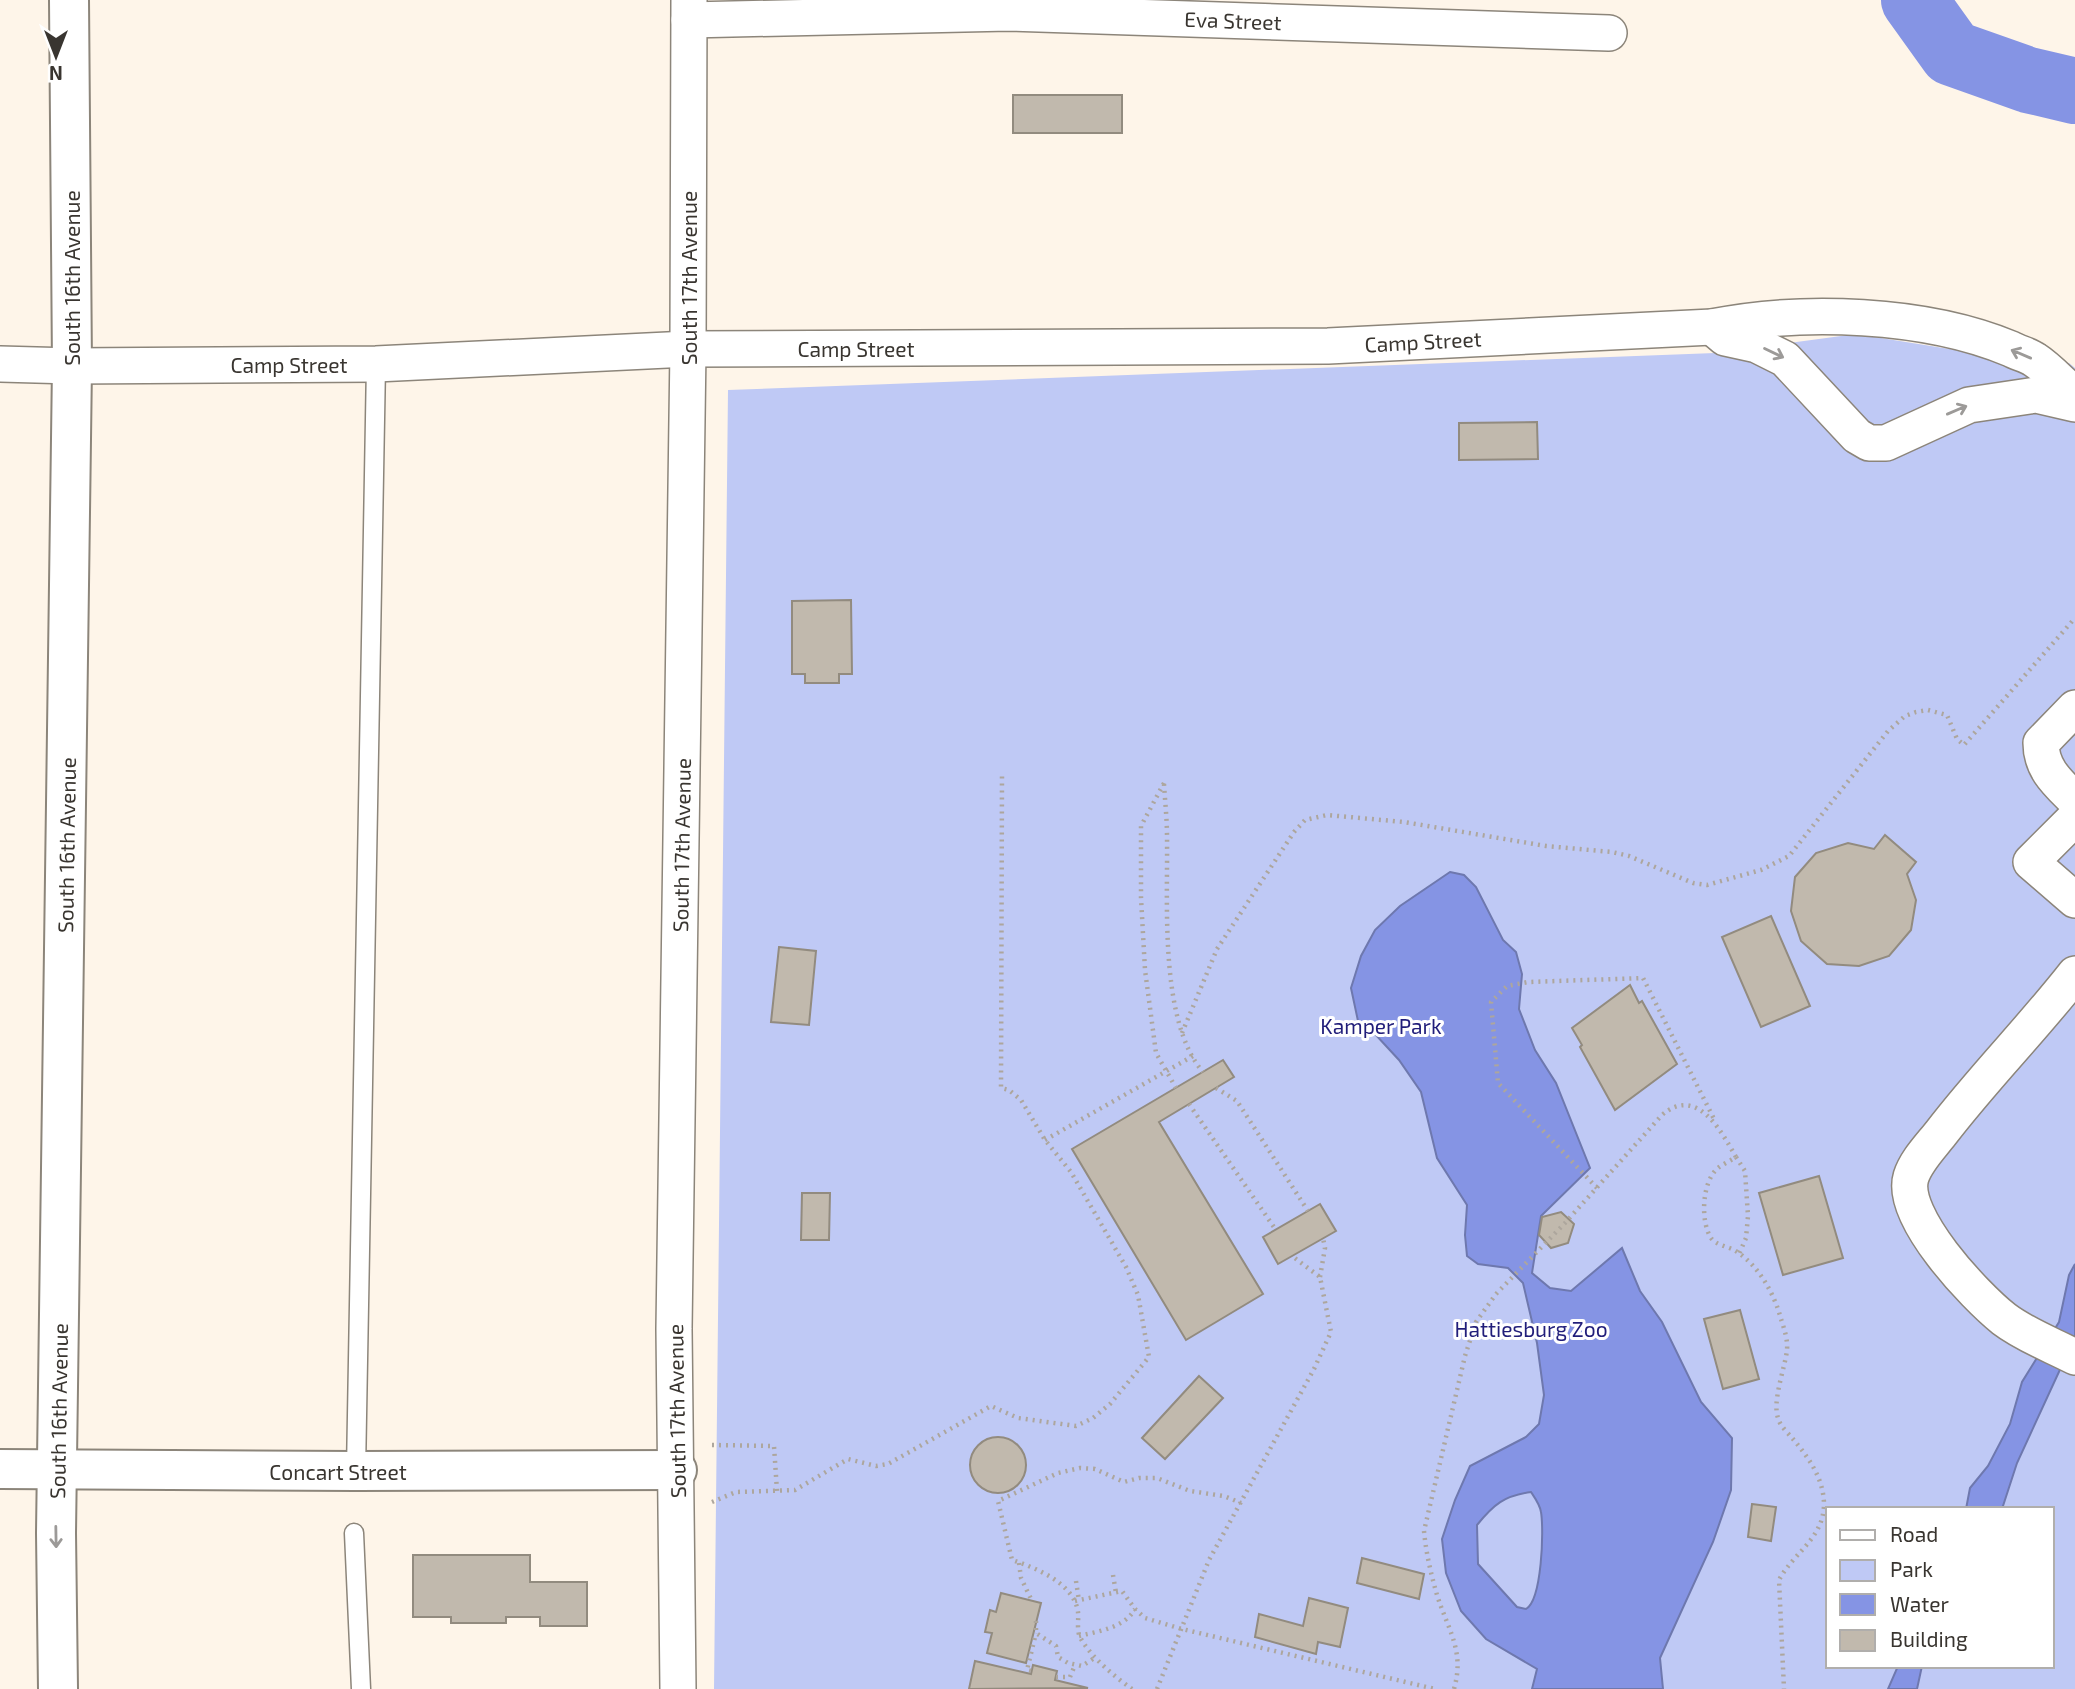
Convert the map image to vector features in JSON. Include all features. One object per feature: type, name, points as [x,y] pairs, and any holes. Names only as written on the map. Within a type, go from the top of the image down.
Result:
[{"type":"main road","name":"South 16th Avenue","points":[[58,1689],[57,1468],[72,366],[69,0]]},
{"type":"main road","name":"Concart Street","points":[[0,1469],[356,1471],[689,1457]]},
{"type":"street","name":"Eva Street","points":[[689,10],[1008,7],[1609,33]]},
{"type":"street","name":"South 17th Avenue","points":[[678,1689],[677,1507],[689,1457],[674,1329],[688,349],[689,10]]},
{"type":"street","name":"Camp Street","points":[[0,364],[72,366],[376,363],[688,349],[1328,346],[1712,327],[1748,320],[1820,316],[1935,327],[1991,341],[2035,360],[2075,395]]},
{"type":"street","points":[[1712,327],[1726,338],[1757,345],[1785,359],[1857,436],[1868,443],[1886,443],[1969,405],[2036,395],[2075,404]]},
{"type":"street","points":[[2075,708],[2040,743],[2040,758],[2050,776],[2075,800]]},
{"type":"street","points":[[2075,818],[2031,862],[2075,900]]},
{"type":"street","points":[[2075,974],[2038,1021],[1960,1108],[1914,1168],[1908,1191],[1912,1208],[1921,1223],[1972,1292],[2007,1321],[2075,1357]]},
{"type":"lane","points":[[356,1471],[376,363]]},
{"type":"lane","points":[[354,1533],[361,1689]]},
{"type":"path","points":[[1182,1033],[1217,949],[1294,832],[1305,820],[1327,814],[1342,815],[1404,822],[1546,846],[1612,852],[1637,859],[1693,883],[1707,885],[1726,881],[1761,870],[1789,856],[1875,746],[1905,716],[1928,710],[1947,715],[1957,738],[1964,745],[2075,618]]},
{"type":"path","points":[[677,1507],[715,1502],[736,1492],[796,1490],[848,1459],[876,1466],[888,1464],[991,1406],[1018,1418],[1076,1426],[1093,1418],[1110,1404],[1149,1357],[1138,1295],[1126,1267],[1071,1172],[1045,1140],[1021,1100],[1009,1090],[1001,1088],[1002,774]]},
{"type":"path","points":[[1176,1088],[1156,1053],[1145,970],[1141,898],[1141,825],[1164,783],[1167,837],[1165,906],[1177,1023],[1203,1072]]},
{"type":"path","points":[[1597,1188],[1498,1083],[1491,1002],[1507,986],[1528,982],[1643,978],[1719,1128],[1745,1171],[1748,1216],[1746,1238],[1739,1254]]},
{"type":"path","points":[[1045,1140],[1193,1056]]},
{"type":"path","points":[[1216,1088],[1237,1101],[1308,1211]]},
{"type":"path","points":[[1189,1104],[1276,1230]]},
{"type":"path","points":[[1454,1689],[1459,1672],[1459,1653],[1435,1586],[1423,1531],[1465,1356],[1476,1322],[1496,1294],[1672,1106],[1691,1106],[1703,1112],[1719,1128]]},
{"type":"path","points":[[1736,1157],[1717,1169],[1708,1182],[1704,1221],[1711,1238],[1739,1254],[1768,1286],[1781,1316],[1788,1346],[1779,1384],[1776,1416],[1802,1450],[1823,1486],[1821,1527],[1787,1565],[1779,1580],[1784,1689]]},
{"type":"path","points":[[1160,1688],[1209,1560],[1314,1369],[1331,1332],[1320,1276],[1325,1248],[1323,1238]]},
{"type":"path","points":[[1292,1256],[1320,1276]]},
{"type":"path","points":[[689,1457],[774,1446],[776,1491]]},
{"type":"path","points":[[1077,1601],[1072,1593],[1054,1580],[1012,1560],[998,1501],[1058,1473],[1080,1468],[1095,1469],[1124,1482],[1139,1478],[1157,1478],[1190,1491],[1224,1496],[1241,1503]]},
{"type":"path","points":[[712,1489],[715,1502]]},
{"type":"path","points":[[1019,1563],[1021,1578],[1032,1601]]},
{"type":"path","points":[[1113,1575],[1116,1593]]},
{"type":"path","points":[[1076,1581],[1079,1636],[1096,1657],[1132,1689]]},
{"type":"path","points":[[1077,1601],[1122,1591],[1145,1618],[1435,1689]]},
{"type":"path","points":[[1079,1636],[1110,1629],[1130,1617],[1135,1609]]},
{"type":"path","points":[[1031,1671],[1027,1670],[1036,1633],[1036,1621]]},
{"type":"path","points":[[1036,1633],[1056,1646],[1058,1657],[1075,1665],[1082,1666],[1096,1657]]},
{"type":"path","points":[[1056,1677],[1070,1677],[1075,1665]]},
{"type":"green space","name":"Kamper Park","points":[[1856,334],[1962,351],[2069,363],[2075,368],[2075,1689],[714,1689],[728,390],[1715,353]]},
{"type":"water","points":[[1450,872],[1464,875],[1476,887],[1503,940],[1516,952],[1522,974],[1519,1009],[1535,1050],[1556,1083],[1590,1168],[1541,1216],[1532,1273],[1550,1288],[1571,1291],[1622,1248],[1640,1291],[1662,1322],[1701,1402],[1732,1438],[1731,1490],[1713,1542],[1660,1658],[1663,1689],[1532,1689],[1537,1669],[1486,1639],[1461,1611],[1446,1573],[1442,1539],[1470,1466],[1526,1437],[1539,1424],[1544,1395],[1537,1343],[1523,1283],[1508,1268],[1478,1264],[1467,1256],[1467,1205],[1437,1158],[1421,1092],[1399,1060],[1375,1034],[1358,1021],[1351,988],[1361,956],[1375,930],[1400,906]],"holes":[[[1531,1492],[1541,1512],[1542,1548],[1536,1593],[1526,1609],[1517,1607],[1478,1564],[1477,1525],[1500,1502]]]},
{"type":"water","points":[[2075,1264],[2075,1337],[2017,1463],[2003,1507],[1966,1507],[1970,1488],[1988,1466],[2010,1424],[2022,1382],[2059,1322],[2069,1275]]},
{"type":"water","points":[[1897,1668],[1922,1668],[1917,1689],[1888,1689]]},
{"type":"building","points":[[1013,95],[1122,95],[1122,133],[1013,133]]},
{"type":"building","points":[[1537,422],[1538,459],[1459,460],[1459,423]]},
{"type":"building","points":[[851,600],[852,674],[839,674],[839,683],[805,683],[805,674],[792,674],[792,601]]},
{"type":"building","points":[[1885,835],[1916,862],[1907,874],[1916,900],[1911,930],[1889,956],[1859,966],[1827,964],[1801,941],[1791,911],[1795,877],[1816,853],[1848,843],[1874,849]]},
{"type":"building","points":[[1771,916],[1810,1006],[1761,1027],[1722,937]]},
{"type":"building","points":[[779,947],[816,951],[809,1025],[771,1022]]},
{"type":"building","points":[[1630,985],[1639,1003],[1642,1001],[1677,1064],[1615,1110],[1572,1028]]},
{"type":"building","points":[[1223,1060],[1234,1077],[1159,1122],[1263,1294],[1186,1340],[1072,1149]]},
{"type":"building","points":[[1819,1176],[1843,1258],[1783,1275],[1759,1193]]},
{"type":"building","points":[[802,1193],[830,1193],[829,1240],[801,1240]]},
{"type":"building","points":[[1320,1204],[1336,1231],[1278,1264],[1263,1237]]},
{"type":"building","points":[[1561,1212],[1574,1224],[1568,1243],[1551,1248],[1539,1235],[1542,1217]]},
{"type":"building","points":[[1740,1310],[1759,1379],[1723,1389],[1704,1319]]},
{"type":"building","points":[[1199,1376],[1223,1398],[1165,1459],[1142,1438]]},
{"type":"building","points":[[992,1437],[1004,1437],[1018,1445],[1026,1459],[1024,1476],[1018,1485],[1004,1493],[992,1493],[975,1481],[970,1471],[970,1459],[982,1442]]},
{"type":"building","points":[[1752,1504],[1776,1507],[1771,1541],[1748,1537]]},
{"type":"building","points":[[413,1555],[530,1555],[530,1582],[587,1582],[587,1626],[540,1626],[540,1617],[506,1617],[506,1623],[451,1623],[451,1617],[413,1617]]},
{"type":"building","points":[[1362,1558],[1424,1574],[1419,1599],[1357,1583]]},
{"type":"building","points":[[1001,1593],[1041,1603],[1026,1663],[987,1653],[992,1633],[985,1632],[990,1610],[996,1612]]},
{"type":"building","points":[[1309,1598],[1348,1608],[1340,1647],[1318,1642],[1316,1654],[1255,1637],[1259,1614],[1303,1626]]},
{"type":"building","points":[[975,1661],[1031,1674],[1033,1665],[1057,1671],[1055,1680],[1088,1688],[969,1689]]},
{"type":"waterway","points":[[1914,0],[1952,53],[2028,80],[2075,91]]},
{"type":"park label","name":"Hattiesburg Zoo","points":[[1531,1328]]}]
